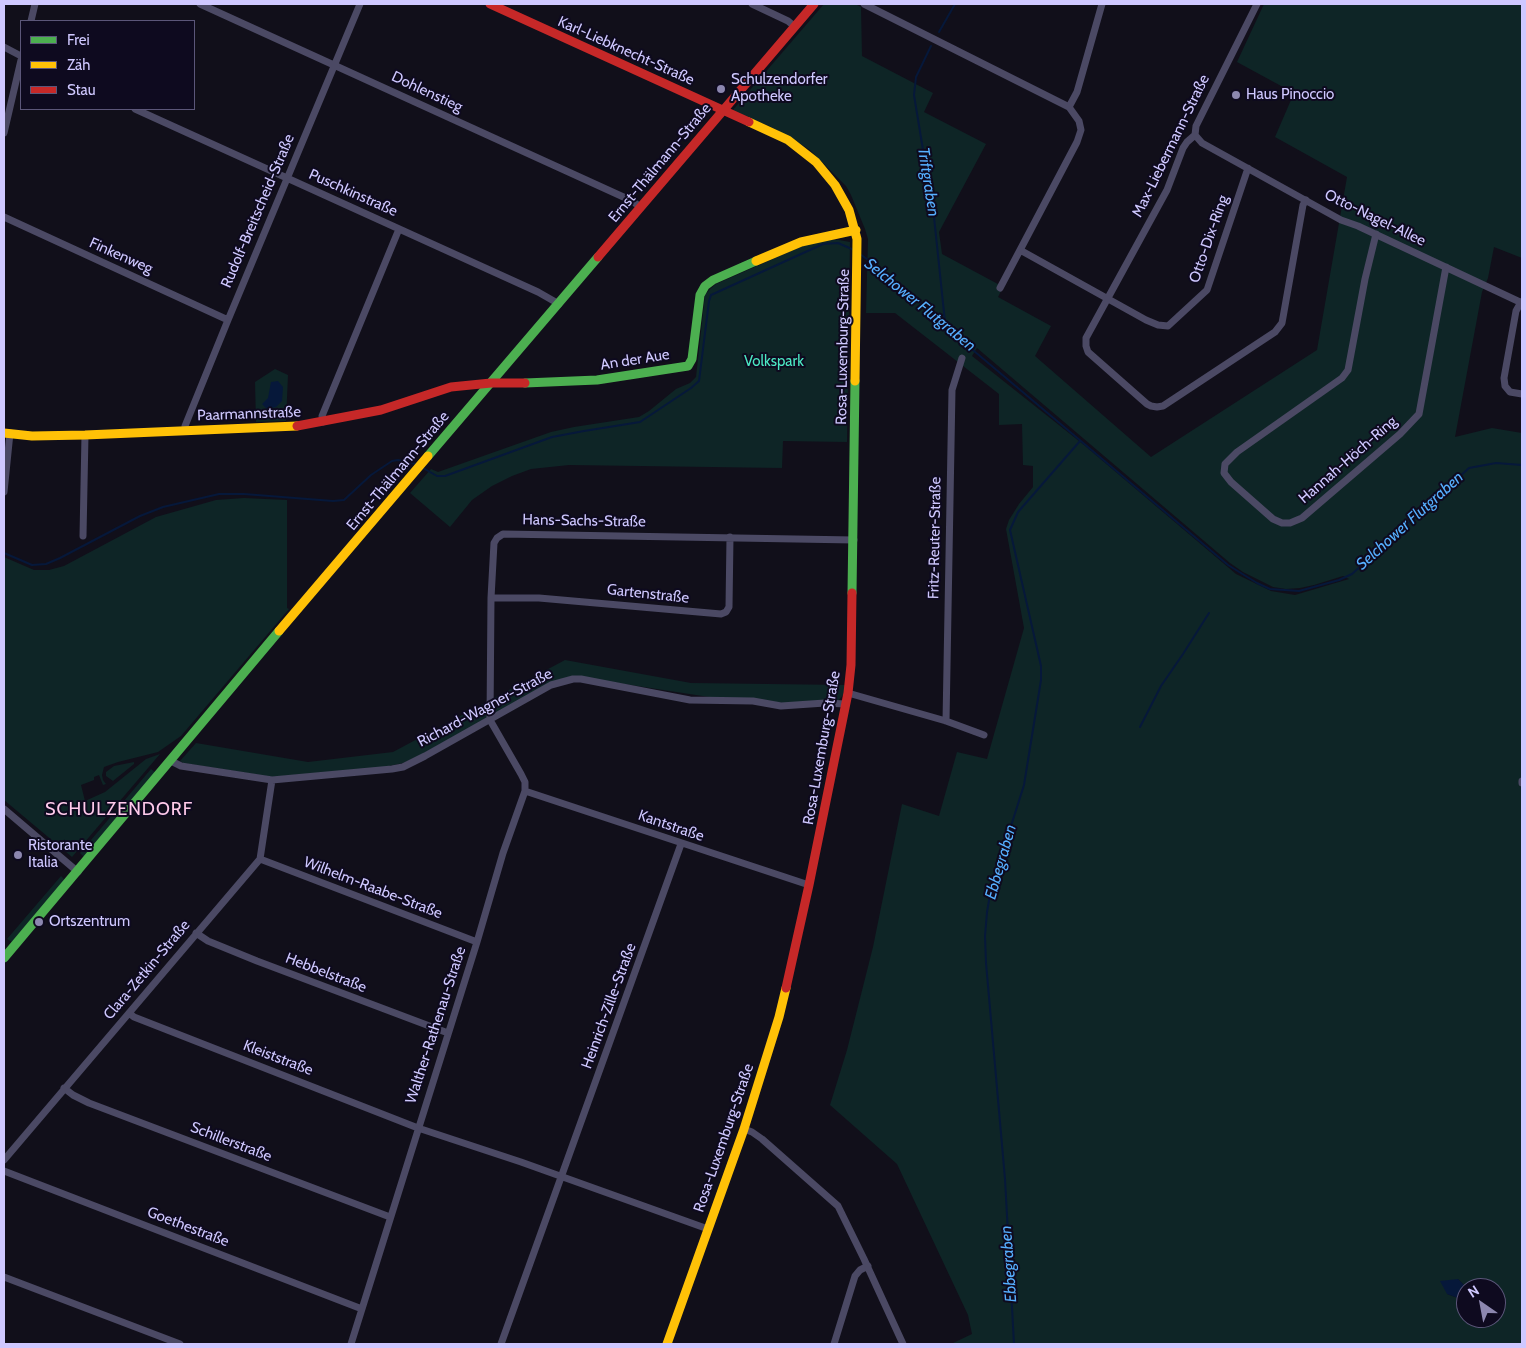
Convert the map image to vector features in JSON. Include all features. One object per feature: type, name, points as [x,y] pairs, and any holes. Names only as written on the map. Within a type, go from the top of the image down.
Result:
[{"type":"street","points":[[30,20],[35,4]]},
{"type":"street","name":"Dohlenstieg","points":[[200,4],[630,200],[640,207]]},
{"type":"street","name":"Rudolf-Breitscheid-Straße","points":[[185,430],[286,178],[360,4]]},
{"type":"street","name":"Karl-Liebknecht-Straße","points":[[490,4],[723,110]]},
{"type":"street","points":[[752,4],[788,21],[794,26]]},
{"type":"street","name":"Ernst-Thälmann-Straße","points":[[4,958],[290,618],[814,4]]},
{"type":"street","points":[[864,4],[1069,107],[1079,121],[1080,135],[1000,288]]},
{"type":"street","points":[[1069,107],[1077,92],[1102,4]]},
{"type":"street","name":"Max-Liebermann-Straße","points":[[1257,4],[1196,126],[1195,135],[1189,139],[1183,148],[1167,190],[1086,338],[1086,349],[1090,355],[1147,404],[1163,406],[1280,328],[1303,205],[1306,200]]},
{"type":"street","points":[[4,47],[20,57]]},
{"type":"street","points":[[4,133],[20,62]]},
{"type":"street","name":"Puschkinstraße","points":[[137,110],[543,294],[559,304]]},
{"type":"street","name":"Rosa-Luxemburg-Straße","points":[[666,1344],[744,1129],[779,1017],[810,886],[848,693],[851,665],[858,262],[856,230],[839,190],[807,154],[788,140],[723,110]]},
{"type":"street","name":"Otto-Nagel-Allee","points":[[1195,135],[1202,143],[1341,220],[1376,234],[1521,302]]},
{"type":"street","name":"Otto-Dix-Ring","points":[[1107,299],[1146,320],[1162,326],[1168,326],[1204,295],[1248,168]]},
{"type":"street","name":"Finkenweg","points":[[4,217],[228,320]]},
{"type":"street","points":[[323,422],[322,416],[399,228]]},
{"type":"street","name":"An der Aue","points":[[491,383],[597,380],[688,366],[692,359],[700,295],[705,286],[713,280],[801,242],[856,230]]},
{"type":"street","name":"Hannah-Höch-Ring","points":[[1376,234],[1363,287],[1348,370],[1342,378],[1236,452],[1225,464],[1224,473],[1231,482],[1273,518],[1282,523],[1290,523],[1302,518],[1400,434],[1420,414],[1446,267]]},
{"type":"street","points":[[1020,250],[1107,299]]},
{"type":"street","points":[[1521,302],[1516,311],[1504,386],[1510,392],[1522,394]]},
{"type":"street","name":"Fritz-Reuter-Straße","points":[[946,721],[952,390],[962,358]]},
{"type":"street","name":"Paarmannstraße","points":[[7,433],[32,436],[85,435],[293,427],[381,410],[451,387],[491,383]]},
{"type":"street","points":[[4,492],[7,433]]},
{"type":"street","points":[[82,536],[85,435]]},
{"type":"street","name":"Hans-Sachs-Straße","points":[[490,720],[491,598],[494,543],[503,534],[854,540]]},
{"type":"street","name":"Gartenstraße","points":[[491,598],[539,598],[721,614],[729,608],[730,537]]},
{"type":"street","name":"Richard-Wagner-Straße","points":[[171,761],[181,766],[272,780],[381,771],[403,767],[551,685],[573,679],[690,700],[753,701],[781,706],[825,703],[845,704]]},
{"type":"street","points":[[848,693],[946,721],[984,735]]},
{"type":"street","points":[[490,720],[525,782],[525,791]]},
{"type":"street","points":[[260,859],[272,780]]},
{"type":"street","name":"Kantstraße","points":[[525,791],[810,886]]},
{"type":"street","name":"Walther-Rathenau-Straße","points":[[351,1344],[503,854],[525,791]]},
{"type":"street","points":[[4,808],[78,872]]},
{"type":"street","name":"Heinrich-Zille-Straße","points":[[501,1344],[682,844]]},
{"type":"street","name":"Clara-Zetkin-Straße","points":[[4,1160],[260,859]]},
{"type":"street","name":"Wilhelm-Raabe-Straße","points":[[260,859],[477,942]]},
{"type":"street","name":"Hebbelstraße","points":[[196,934],[208,941],[257,961],[448,1034]]},
{"type":"street","name":"Kleiststraße","points":[[129,1013],[140,1019],[418,1128]]},
{"type":"street","name":"Schillerstraße","points":[[64,1088],[73,1095],[90,1103],[390,1217]]},
{"type":"street","points":[[418,1128],[562,1176],[708,1229]]},
{"type":"street","points":[[744,1129],[762,1139],[838,1206],[868,1266],[903,1344]]},
{"type":"street","name":"Goethestraße","points":[[4,1171],[362,1309]]},
{"type":"street","points":[[834,1344],[855,1276],[860,1270],[868,1266]]},
{"type":"street","points":[[4,1277],[180,1344]]},
{"type":"green space","points":[[824,4],[855,4],[861,7],[862,56],[933,93],[924,112],[986,144],[939,232],[942,254],[1003,287],[998,297],[1051,326],[1035,356],[1151,457],[1317,350],[1347,177],[1275,137],[1294,93],[1237,62],[1264,4],[1522,4],[1522,258],[1494,247],[1488,278],[1482,292],[1455,437],[1492,428],[1522,433],[1522,1344],[951,1344],[972,1334],[968,1315],[897,1164],[830,1105],[847,1050],[873,947],[902,804],[939,816],[957,752],[987,759],[1024,628],[1006,529],[1019,504],[1033,487],[1033,466],[1023,465],[1022,424],[999,425],[999,394],[895,313],[866,313],[868,239],[851,195],[846,186],[810,150],[769,126],[732,111]],"holes":[[[977,348],[1243,572],[1273,587],[1286,589],[1314,585],[1343,576],[1349,579],[1295,595],[1271,591],[1236,574],[1084,445],[972,356]]]},
{"type":"green space","name":"Volkspark","points":[[826,240],[850,242],[847,442],[783,441],[782,468],[569,465],[531,469],[492,486],[472,500],[450,527],[410,493],[431,469],[438,472],[551,432],[639,417],[649,411],[676,389],[690,383],[696,377],[705,295],[710,289],[716,284],[807,244]]},
{"type":"green space","points":[[275,369],[288,375],[286,421],[256,422],[255,382]]},
{"type":"green space","points":[[244,498],[287,500],[287,608],[289,609],[181,736],[158,752],[104,767],[102,775],[106,784],[103,785],[99,775],[94,777],[94,780],[81,785],[85,801],[105,792],[146,759],[160,754],[72,857],[4,800],[4,557],[34,570],[49,570],[64,566],[156,517],[216,500]]},
{"type":"green space","points":[[565,660],[691,683],[846,685],[844,694],[838,701],[790,704],[751,699],[709,697],[572,676],[548,684],[417,757],[403,763],[385,767],[272,777],[180,761],[196,743],[308,762],[393,752]]},
{"type":"green space","points":[[134,762],[113,781],[106,776],[106,772],[114,766]]},
{"type":"green space","points":[[151,769],[156,773],[84,857],[80,853]]},
{"type":"green space","points":[[61,876],[64,879],[62,884],[12,942],[7,939]]},
{"type":"water","points":[[278,381],[283,387],[282,401],[276,407],[267,409],[262,404],[268,398],[271,382]]},
{"type":"water","points":[[1456,1279],[1456,1297],[1447,1294],[1440,1281]]},
{"type":"waterway","name":"Triftgraben","points":[[939,32],[955,4]]},
{"type":"waterway","name":"Triftgraben","points":[[931,46],[916,77],[914,95],[934,217],[945,322]]},
{"type":"waterway","name":"Selchower Flutgraben","points":[[423,468],[437,476],[445,476],[552,437],[640,422],[699,381],[711,295],[823,244],[838,243],[854,250]]},
{"type":"waterway","name":"Selchower Flutgraben","points":[[860,254],[945,323],[974,351],[1228,565],[1270,589],[1299,591],[1339,580],[1352,574],[1469,468],[1496,463],[1522,465]]},
{"type":"waterway","name":"Ebbegraben","points":[[1014,1344],[1005,1179],[985,936],[991,889],[1024,785],[1041,680],[1041,666],[1010,530],[1018,512],[1080,441]]},
{"type":"waterway","name":"Selchower Flutgraben","points":[[4,553],[32,565],[46,564],[140,516],[163,507],[219,494],[244,494],[333,501],[344,500],[371,475],[392,461],[398,460],[416,464]]},
{"type":"waterway","points":[[1140,727],[1161,686],[1209,613]]},
{"type":"traffic: fast","points":[[428,456],[598,257]]},
{"type":"traffic: fast","points":[[525,383],[597,380],[688,366],[692,359],[700,295],[705,286],[713,280],[756,261]]},
{"type":"traffic: fast","points":[[852,593],[855,381]]},
{"type":"traffic: fast","points":[[4,958],[279,631]]},
{"type":"traffic: slow","points":[[749,122],[788,140],[816,162],[835,185],[849,210],[857,239],[855,381]]},
{"type":"traffic: slow","points":[[756,261],[801,242],[856,230]]},
{"type":"traffic: slow","points":[[4,433],[32,436],[85,435],[297,426]]},
{"type":"traffic: slow","points":[[279,631],[428,456]]},
{"type":"traffic: slow","points":[[667,1344],[744,1129],[779,1017],[786,988]]},
{"type":"traffic: jam","points":[[490,4],[749,122]]},
{"type":"traffic: jam","points":[[598,257],[814,4]]},
{"type":"traffic: jam","points":[[297,426],[381,410],[451,387],[491,383],[525,383]]},
{"type":"traffic: jam","points":[[786,988],[848,693],[851,665],[852,593]]},
{"type":"place","name":"Schulzendorfer Apotheke","points":[[721,89]]},
{"type":"place","name":"Haus Pinoccio","points":[[1236,95]]},
{"type":"place","name":"Ristorante Italia","points":[[18,855]]},
{"type":"place","name":"Ortszentrum","points":[[39,922]]},
{"type":"district","name":"SCHULZENDORF","points":[[119,810]]}]
